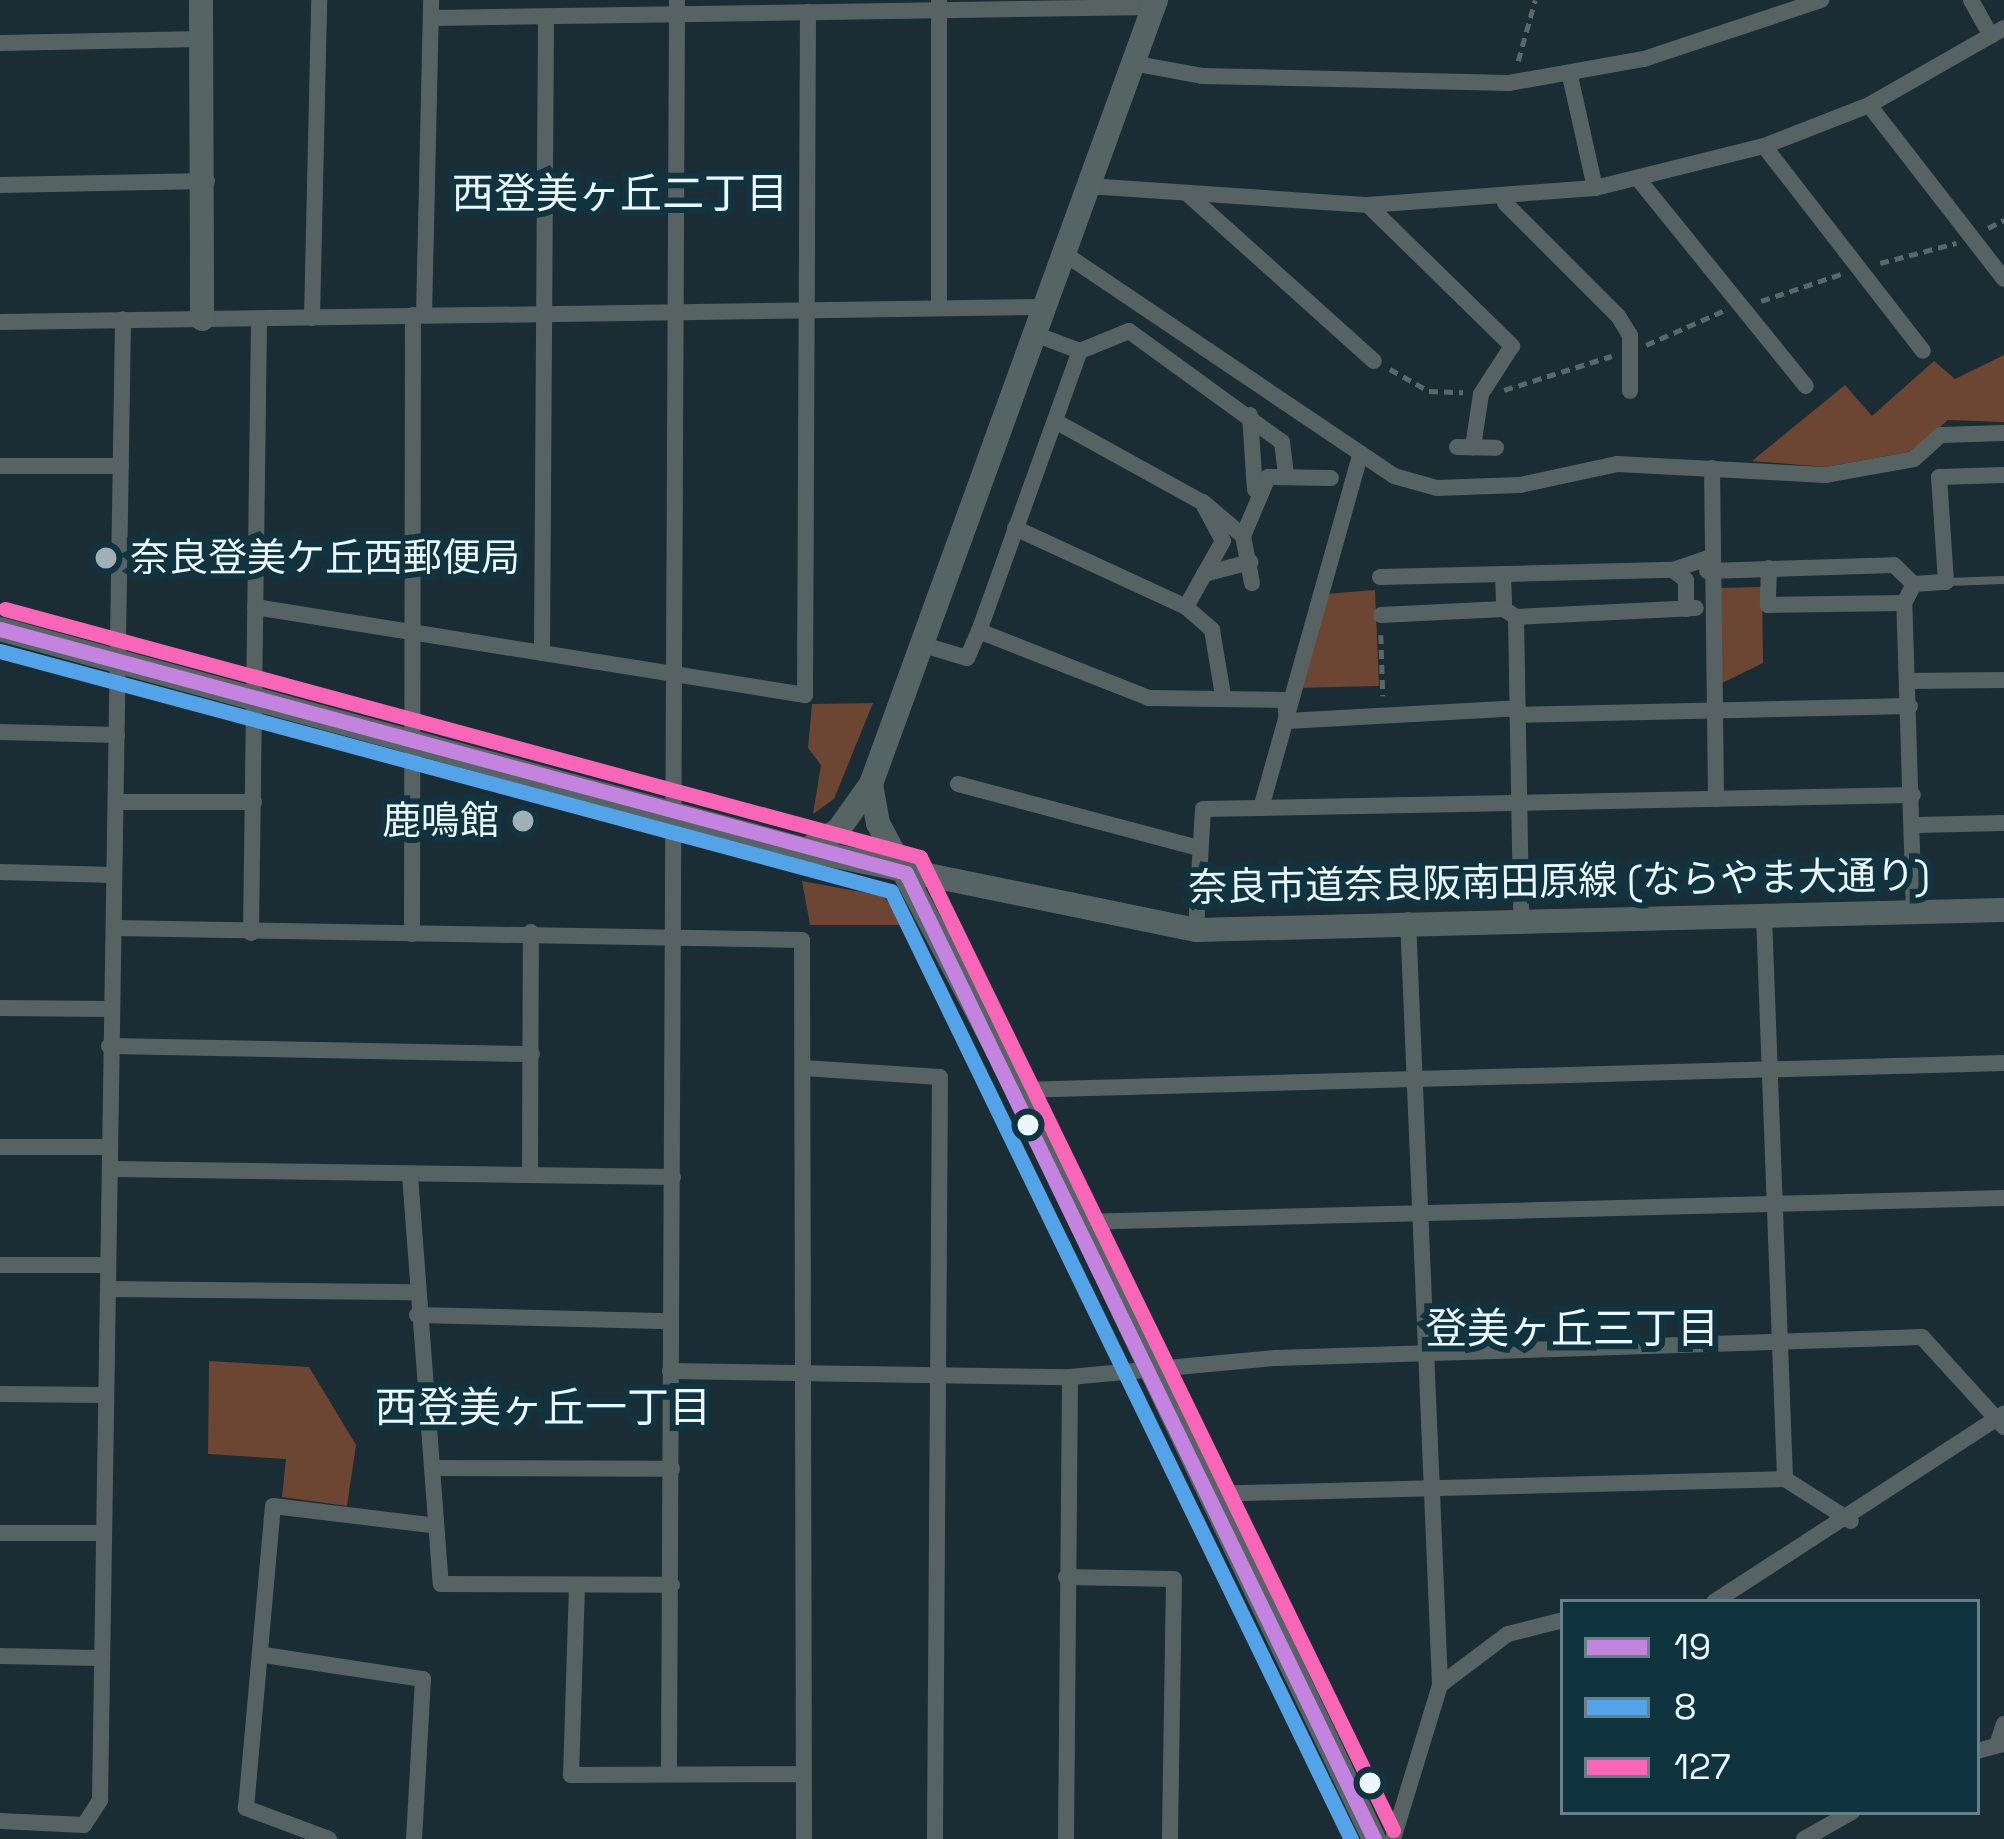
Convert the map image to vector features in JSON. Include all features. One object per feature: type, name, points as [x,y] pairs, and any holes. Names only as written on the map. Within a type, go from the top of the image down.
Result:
[{"type":"street","points":[[201,0],[207,182],[202,320]]},
{"type":"street","points":[[312,318],[319,0]]},
{"type":"street","points":[[1132,64],[1202,76],[1509,83],[1570,76],[1821,0]]},
{"type":"street","points":[[1088,186],[1368,205],[1505,203],[1639,180],[1764,146],[1869,105],[1998,32],[1972,0]]},
{"type":"street","points":[[939,4],[939,306]]},
{"type":"street","points":[[412,934],[410,633],[431,9],[546,16],[677,7],[808,12],[939,4],[1155,4],[871,784],[839,829],[806,850]]},
{"type":"street","points":[[669,1773],[677,7]]},
{"type":"street","points":[[255,607],[805,695],[808,12]]},
{"type":"street","points":[[542,653],[546,16]]},
{"type":"street","points":[[0,44],[202,39]]},
{"type":"street","points":[[1570,76],[1594,188]]},
{"type":"street","points":[[1869,105],[2004,279]]},
{"type":"street","points":[[1764,146],[1923,351]]},
{"type":"street","points":[[1639,180],[1806,386]]},
{"type":"street","points":[[0,184],[207,182]]},
{"type":"street","points":[[1190,196],[1374,361]]},
{"type":"street","points":[[1505,203],[1618,316],[1632,350],[1630,391]]},
{"type":"street","points":[[1368,205],[1512,346],[1481,394],[1465,447],[1496,448]]},
{"type":"street","points":[[1062,252],[1360,455],[1437,488],[1520,485],[1616,464],[1826,475],[1914,459],[1941,435],[2004,433]]},
{"type":"street","points":[[0,322],[1041,307]]},
{"type":"street","points":[[0,1821],[84,1825],[100,1800],[123,320]]},
{"type":"street","points":[[251,933],[259,320]]},
{"type":"street","points":[[1032,333],[1080,351],[1130,331],[1282,442],[1286,477]]},
{"type":"street","points":[[920,644],[967,658],[1080,351]]},
{"type":"street","points":[[1250,415],[1255,490],[1243,536],[1252,584]]},
{"type":"street","points":[[1054,421],[1202,502],[1243,536]]},
{"type":"street","points":[[1261,808],[1285,700],[1360,455]]},
{"type":"street","points":[[0,466],[121,466]]},
{"type":"street","points":[[1712,468],[1707,564],[1716,799]]},
{"type":"street","points":[[1381,577],[1673,570],[1707,564],[1769,568],[1894,565],[1914,584],[1946,581],[1940,477],[2004,475]]},
{"type":"street","points":[[1255,490],[1286,477],[1331,478]]},
{"type":"street","points":[[1186,607],[1223,541],[1202,502]]},
{"type":"street","points":[[1015,528],[1186,607],[1212,630],[1223,694]]},
{"type":"street","points":[[1204,574],[1250,562]]},
{"type":"street","points":[[1769,568],[1768,605],[1904,603]]},
{"type":"street","points":[[1673,570],[1686,580],[1686,609]]},
{"type":"street","points":[[1503,574],[1517,712],[1521,916]]},
{"type":"street","points":[[1914,584],[1904,603],[1916,825],[1914,913]]},
{"type":"street","points":[[1381,615],[1709,608]]},
{"type":"street","name":"奈良市道奈良阪南田原線 (ならやま大通り)","points":[[0,629],[120,655],[806,850],[1196,929],[1521,916],[2004,910]]},
{"type":"street","points":[[979,631],[1149,698],[1223,694],[1285,700]]},
{"type":"street","points":[[1909,681],[2004,680]]},
{"type":"street","points":[[1285,700],[1287,722],[1383,713],[1910,706]]},
{"type":"street","points":[[0,732],[116,735]]},
{"type":"street","points":[[871,784],[906,872],[1018,1090],[1374,1839]]},
{"type":"street","points":[[970,805],[967,785],[1194,847]]},
{"type":"street","points":[[1196,929],[1194,847],[1203,808],[1912,795]]},
{"type":"street","points":[[118,802],[254,802]]},
{"type":"street","points":[[1916,825],[2004,823]]},
{"type":"street","points":[[0,872],[114,874]]},
{"type":"street","points":[[1764,916],[1784,1479]]},
{"type":"street","points":[[1394,1839],[1440,1685],[1408,920]]},
{"type":"street","points":[[115,928],[251,933],[670,932],[802,940],[804,1839]]},
{"type":"street","points":[[530,1174],[531,932]]},
{"type":"street","points":[[0,1007],[109,1009]]},
{"type":"street","points":[[109,1046],[532,1054]]},
{"type":"street","points":[[1018,1090],[2004,1063]]},
{"type":"street","points":[[804,1068],[940,1077],[935,1839]]},
{"type":"street","points":[[0,1147],[108,1147]]},
{"type":"street","points":[[112,1169],[673,1177]]},
{"type":"street","points":[[410,1174],[432,1468],[429,1525],[441,1584],[672,1585]]},
{"type":"street","points":[[1081,1222],[1419,1218],[2004,1198]]},
{"type":"street","points":[[0,1265],[106,1265]]},
{"type":"street","points":[[110,1289],[416,1292]]},
{"type":"street","points":[[417,1315],[670,1322]]},
{"type":"street","points":[[670,1371],[1070,1377],[1147,1364],[1922,1337],[2002,1420],[1851,1521],[1719,1599]]},
{"type":"street","points":[[1066,1839],[1070,1377]]},
{"type":"street","points":[[0,1394],[105,1395]]},
{"type":"street","points":[[432,1468],[672,1469]]},
{"type":"street","points":[[1209,1494],[1784,1479],[1851,1521]]},
{"type":"street","points":[[329,1839],[246,1808],[264,1655],[273,1506],[429,1525]]},
{"type":"street","points":[[0,1533],[104,1533]]},
{"type":"street","points":[[1066,1577],[1174,1579],[1170,1839]]},
{"type":"street","points":[[577,1585],[571,1775],[802,1774]]},
{"type":"street","points":[[1440,1685],[1508,1634],[1560,1621]]},
{"type":"street","points":[[264,1655],[423,1679],[414,1839]]},
{"type":"street","points":[[0,1656],[99,1658]]},
{"type":"street","points":[[1804,1839],[1847,1815]]},
{"type":"lane","points":[[1946,581],[2004,580]]},
{"type":"path","points":[[1509,83],[1535,0]]},
{"type":"path","points":[[1374,361],[1429,391],[1481,394],[1632,350],[1734,302],[1971,237],[2004,220]]},
{"type":"path","points":[[1381,615],[1383,713]]},
{"type":"shaded area","points":[[2004,355],[2004,422],[1948,420],[1913,451],[1826,467],[1752,461],[1845,385],[1872,416],[1934,361],[1955,379]]},
{"type":"shaded area","points":[[1762,587],[1763,663],[1720,684],[1717,588]]},
{"type":"shaded area","points":[[1375,590],[1379,686],[1295,688],[1325,594]]},
{"type":"shaded area","points":[[873,703],[834,799],[813,814],[821,765],[808,748],[812,704]]},
{"type":"shaded area","points":[[802,881],[883,896],[907,925],[810,925]]},
{"type":"shaded area","points":[[209,1361],[309,1367],[356,1445],[347,1506],[282,1497],[286,1459],[208,1454]]},
{"type":"transit line","name":"127","points":[[5,609],[920,857],[1393,1830]]},
{"type":"transit line","name":"19","points":[[0,629],[906,873],[1374,1839]]},
{"type":"transit line","name":"8","points":[[0,651],[891,891],[1351,1839]]},
{"type":"place","name":"奈良登美ケ丘西郵便局","points":[[106,558]]},
{"type":"place","name":"鹿鳴館","points":[[523,821]]},
{"type":"district","name":"西登美ヶ丘二丁目","points":[[620,194]]},
{"type":"district","name":"登美ヶ丘三丁目","points":[[1572,1329]]},
{"type":"district","name":"西登美ヶ丘一丁目","points":[[543,1408]]}]
